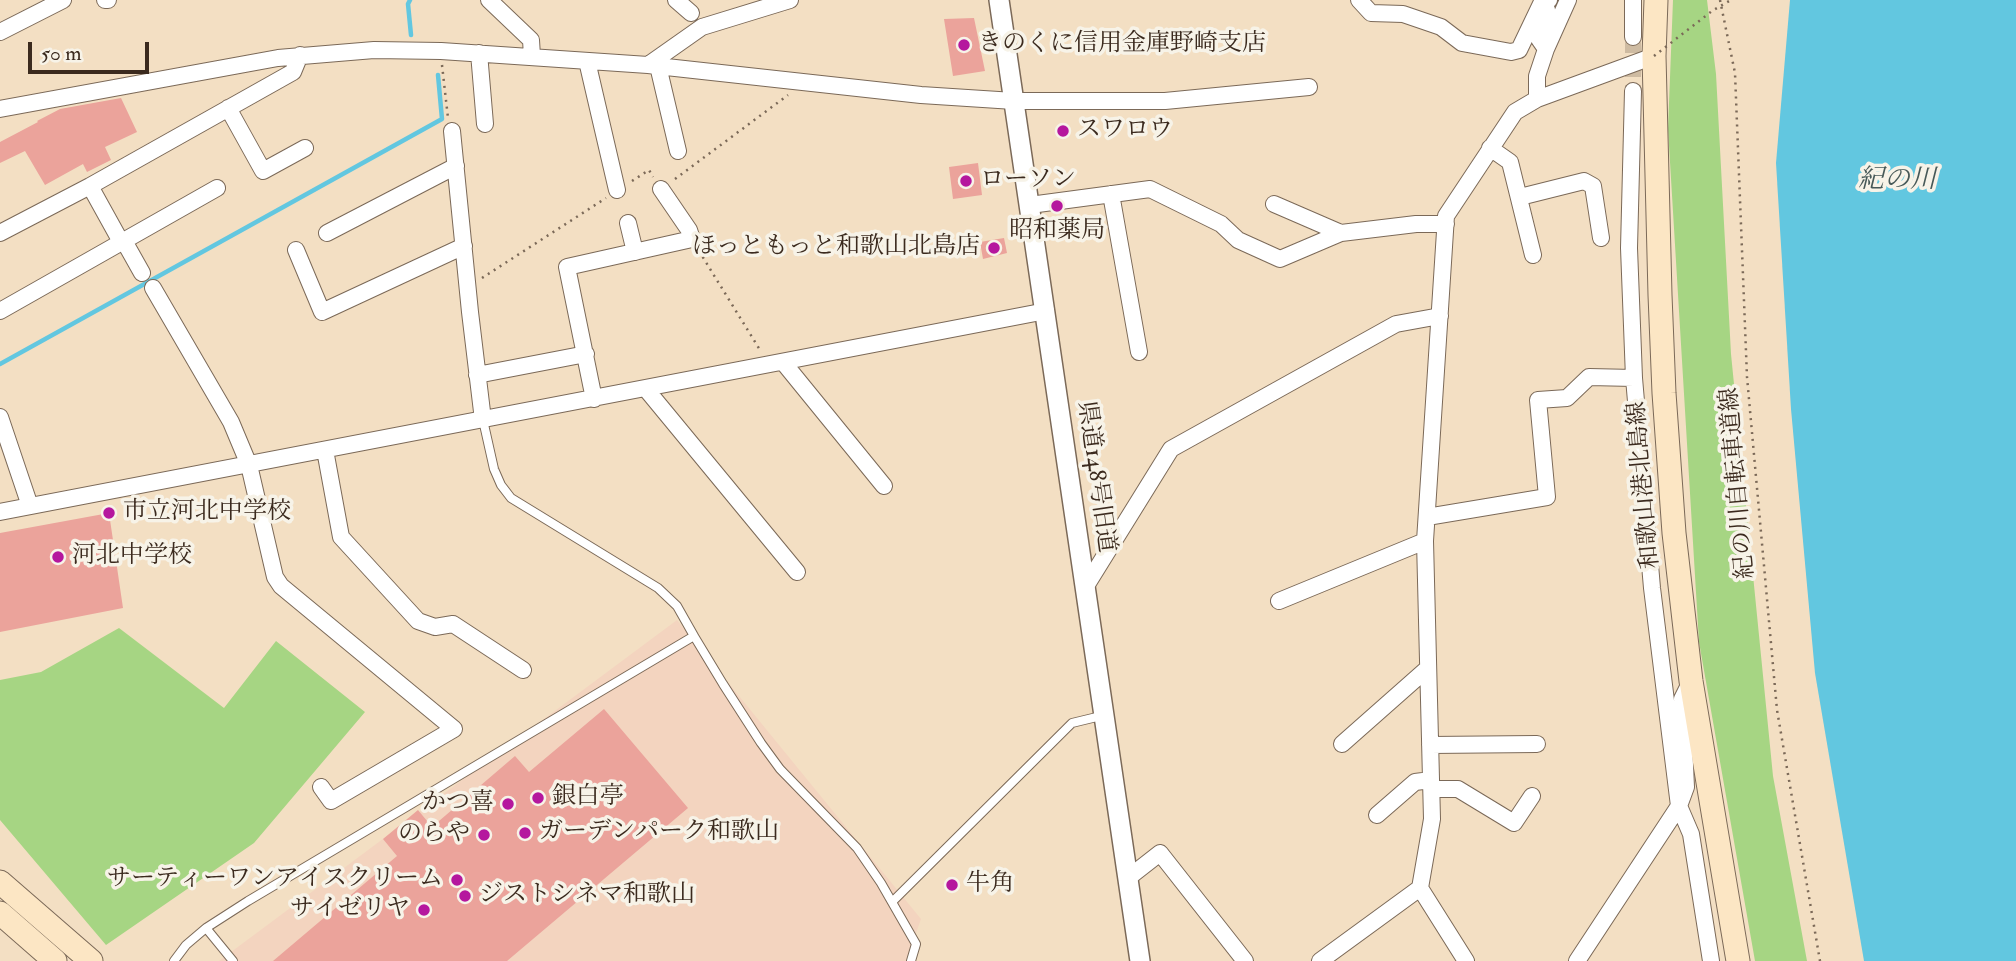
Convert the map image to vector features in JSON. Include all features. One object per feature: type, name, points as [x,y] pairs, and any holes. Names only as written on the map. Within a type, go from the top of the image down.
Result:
[{"type":"main road","name":"和歌山港北島線","points":[[1656,0],[1654,56],[1664,393],[1674,533],[1691,681],[1738,961]]},
{"type":"main road","points":[[0,883],[91,961]]},
{"type":"main road","points":[[0,913],[55,961]]},
{"type":"street","points":[[0,32],[63,0]]},
{"type":"street","points":[[489,0],[531,40],[531,56]]},
{"type":"street","points":[[676,0],[691,13]]},
{"type":"street","points":[[653,66],[702,27],[790,0]]},
{"type":"street","name":"県道148号旧道","points":[[999,0],[1140,961]]},
{"type":"street","points":[[1359,0],[1371,13],[1403,14],[1441,27],[1462,43],[1511,52],[1519,50],[1541,4],[1549,0]]},
{"type":"street","points":[[1546,49],[1539,39],[1549,0]]},
{"type":"street","points":[[1537,99],[1537,76],[1546,49],[1569,0]]},
{"type":"street","points":[[1633,0],[1633,37]]},
{"type":"street","points":[[0,109],[300,55],[374,50],[531,56],[653,66],[921,95],[1014,101],[1165,102],[1309,87]]},
{"type":"street","points":[[479,53],[485,124]]},
{"type":"street","points":[[0,233],[90,186],[293,72],[300,55]]},
{"type":"street","points":[[1466,961],[1420,888],[1432,819],[1425,541],[1446,216],[1515,112],[1537,99],[1654,56]]},
{"type":"street","points":[[587,61],[617,190]]},
{"type":"street","points":[[653,66],[678,151]]},
{"type":"street","points":[[1633,91],[1629,248],[1634,378],[1652,588],[1679,806],[1690,834],[1712,961]]},
{"type":"street","points":[[228,108],[263,170],[305,148]]},
{"type":"street","points":[[452,131],[483,420]]},
{"type":"street","points":[[1490,148],[1510,162],[1533,256]]},
{"type":"street","points":[[327,233],[456,166]]},
{"type":"street","points":[[1520,197],[1584,181],[1593,186],[1601,238]]},
{"type":"street","points":[[90,186],[142,272]]},
{"type":"street","points":[[0,311],[217,188]]},
{"type":"street","points":[[594,399],[568,267],[692,240],[689,230],[661,189]]},
{"type":"street","points":[[1030,205],[1150,189],[1221,224],[1238,240],[1280,259],[1341,233],[1416,224],[1446,224]]},
{"type":"street","points":[[1111,194],[1139,352]]},
{"type":"street","points":[[1274,204],[1341,233]]},
{"type":"street","points":[[628,223],[635,252]]},
{"type":"street","points":[[296,250],[322,312],[464,246]]},
{"type":"street","points":[[153,288],[231,422],[249,465],[275,577],[281,586],[454,729],[331,801],[321,787]]},
{"type":"street","points":[[0,512],[1046,311]]},
{"type":"street","points":[[1086,586],[1171,449],[1396,324],[1440,316]]},
{"type":"street","points":[[477,375],[586,354]]},
{"type":"street","points":[[776,363],[884,486]]},
{"type":"street","points":[[1427,517],[1547,497],[1538,400],[1567,398],[1589,377],[1634,378]]},
{"type":"street","points":[[646,389],[797,572]]},
{"type":"street","points":[[0,417],[30,506]]},
{"type":"street","points":[[324,450],[341,537],[418,621],[435,627],[453,624],[523,670]]},
{"type":"street","points":[[1279,601],[1425,541]]},
{"type":"street","points":[[1342,744],[1428,668]]},
{"type":"street","points":[[1577,961],[1679,806],[1686,787],[1682,699],[1691,681]]},
{"type":"street","points":[[1430,745],[1537,744]]},
{"type":"street","points":[[1377,815],[1415,782],[1458,789],[1514,823],[1532,796]]},
{"type":"street","points":[[1128,878],[1160,853],[1245,961]]},
{"type":"street","points":[[1320,961],[1420,888]]},
{"type":"lane","points":[[483,420],[494,469],[511,498],[658,587],[677,606],[761,743],[780,769],[857,849],[892,902],[916,944],[911,961]]},
{"type":"lane","points":[[174,961],[186,945],[206,928],[315,860],[694,636]]},
{"type":"lane","points":[[892,902],[1072,723],[1105,715]]},
{"type":"lane","points":[[206,928],[233,961]]},
{"type":"path","name":"紀の川自転車道線","points":[[1720,0],[1735,73],[1747,377],[1777,710],[1820,961]]},
{"type":"path","points":[[1654,56],[1712,11],[1731,0]]},
{"type":"path","points":[[440,51],[448,123],[452,131]]},
{"type":"path","points":[[468,288],[649,170],[661,189],[805,82]]},
{"type":"path","points":[[692,240],[776,363]]},
{"type":"shaded area","points":[[677,620],[921,919],[906,961],[219,961]]},
{"type":"green space","points":[[1673,0],[1707,0],[1716,74],[1731,354],[1773,776],[1807,961],[1755,961],[1699,642],[1668,129]]},
{"type":"green space","points":[[119,628],[224,708],[276,641],[365,712],[254,843],[106,945],[0,820],[0,680],[41,672]]},
{"type":"water","name":"紀の川","points":[[1790,0],[2016,0],[2016,961],[1864,961],[1815,673],[1791,409],[1776,163]]},
{"type":"building","name":"きのくに信用金庫野崎支店","points":[[974,18],[985,71],[953,76],[944,19]]},
{"type":"building","points":[[121,98],[137,132],[105,147],[111,160],[87,172],[83,164],[45,185],[25,151],[0,163],[0,142],[37,121],[60,109]]},
{"type":"building","name":"ローソン","points":[[978,163],[982,195],[953,199],[949,167]]},
{"type":"building","name":"ほっともっと和歌山北島店","points":[[1004,238],[1007,253],[983,259],[980,242]]},
{"type":"building","name":"河北中学校","points":[[109,513],[123,608],[0,632],[0,533]]},
{"type":"building","name":"ガーデンパーク和歌山","points":[[604,709],[688,808],[507,961],[273,961],[397,856],[383,839],[418,810],[432,827],[515,756],[529,772]]},
{"type":"waterway","points":[[410,0],[408,4],[411,35]]},
{"type":"waterway","points":[[0,364],[442,119],[438,75]]},
{"type":"tunnel","points":[[1633,37],[1633,91]]},
{"type":"place","name":"きのくに信用金庫野崎支店","points":[[964,45]]},
{"type":"place","name":"スワロウ","points":[[1063,131]]},
{"type":"place","name":"ローソン","points":[[966,181]]},
{"type":"place","name":"昭和薬局","points":[[1057,206]]},
{"type":"place","name":"ほっともっと和歌山北島店","points":[[994,248]]},
{"type":"place","name":"市立河北中学校","points":[[109,513]]},
{"type":"place","name":"河北中学校","points":[[58,557]]},
{"type":"place","name":"銀白亭","points":[[538,798]]},
{"type":"place","name":"かつ喜","points":[[508,804]]},
{"type":"place","name":"ガーデンパーク和歌山","points":[[525,833]]},
{"type":"place","name":"のらや","points":[[484,835]]},
{"type":"place","name":"サーティーワンアイスクリーム","points":[[457,880]]},
{"type":"place","name":"牛角","points":[[952,885]]},
{"type":"place","name":"ジストシネマ和歌山","points":[[465,896]]},
{"type":"place","name":"サイゼリヤ","points":[[424,910]]}]
